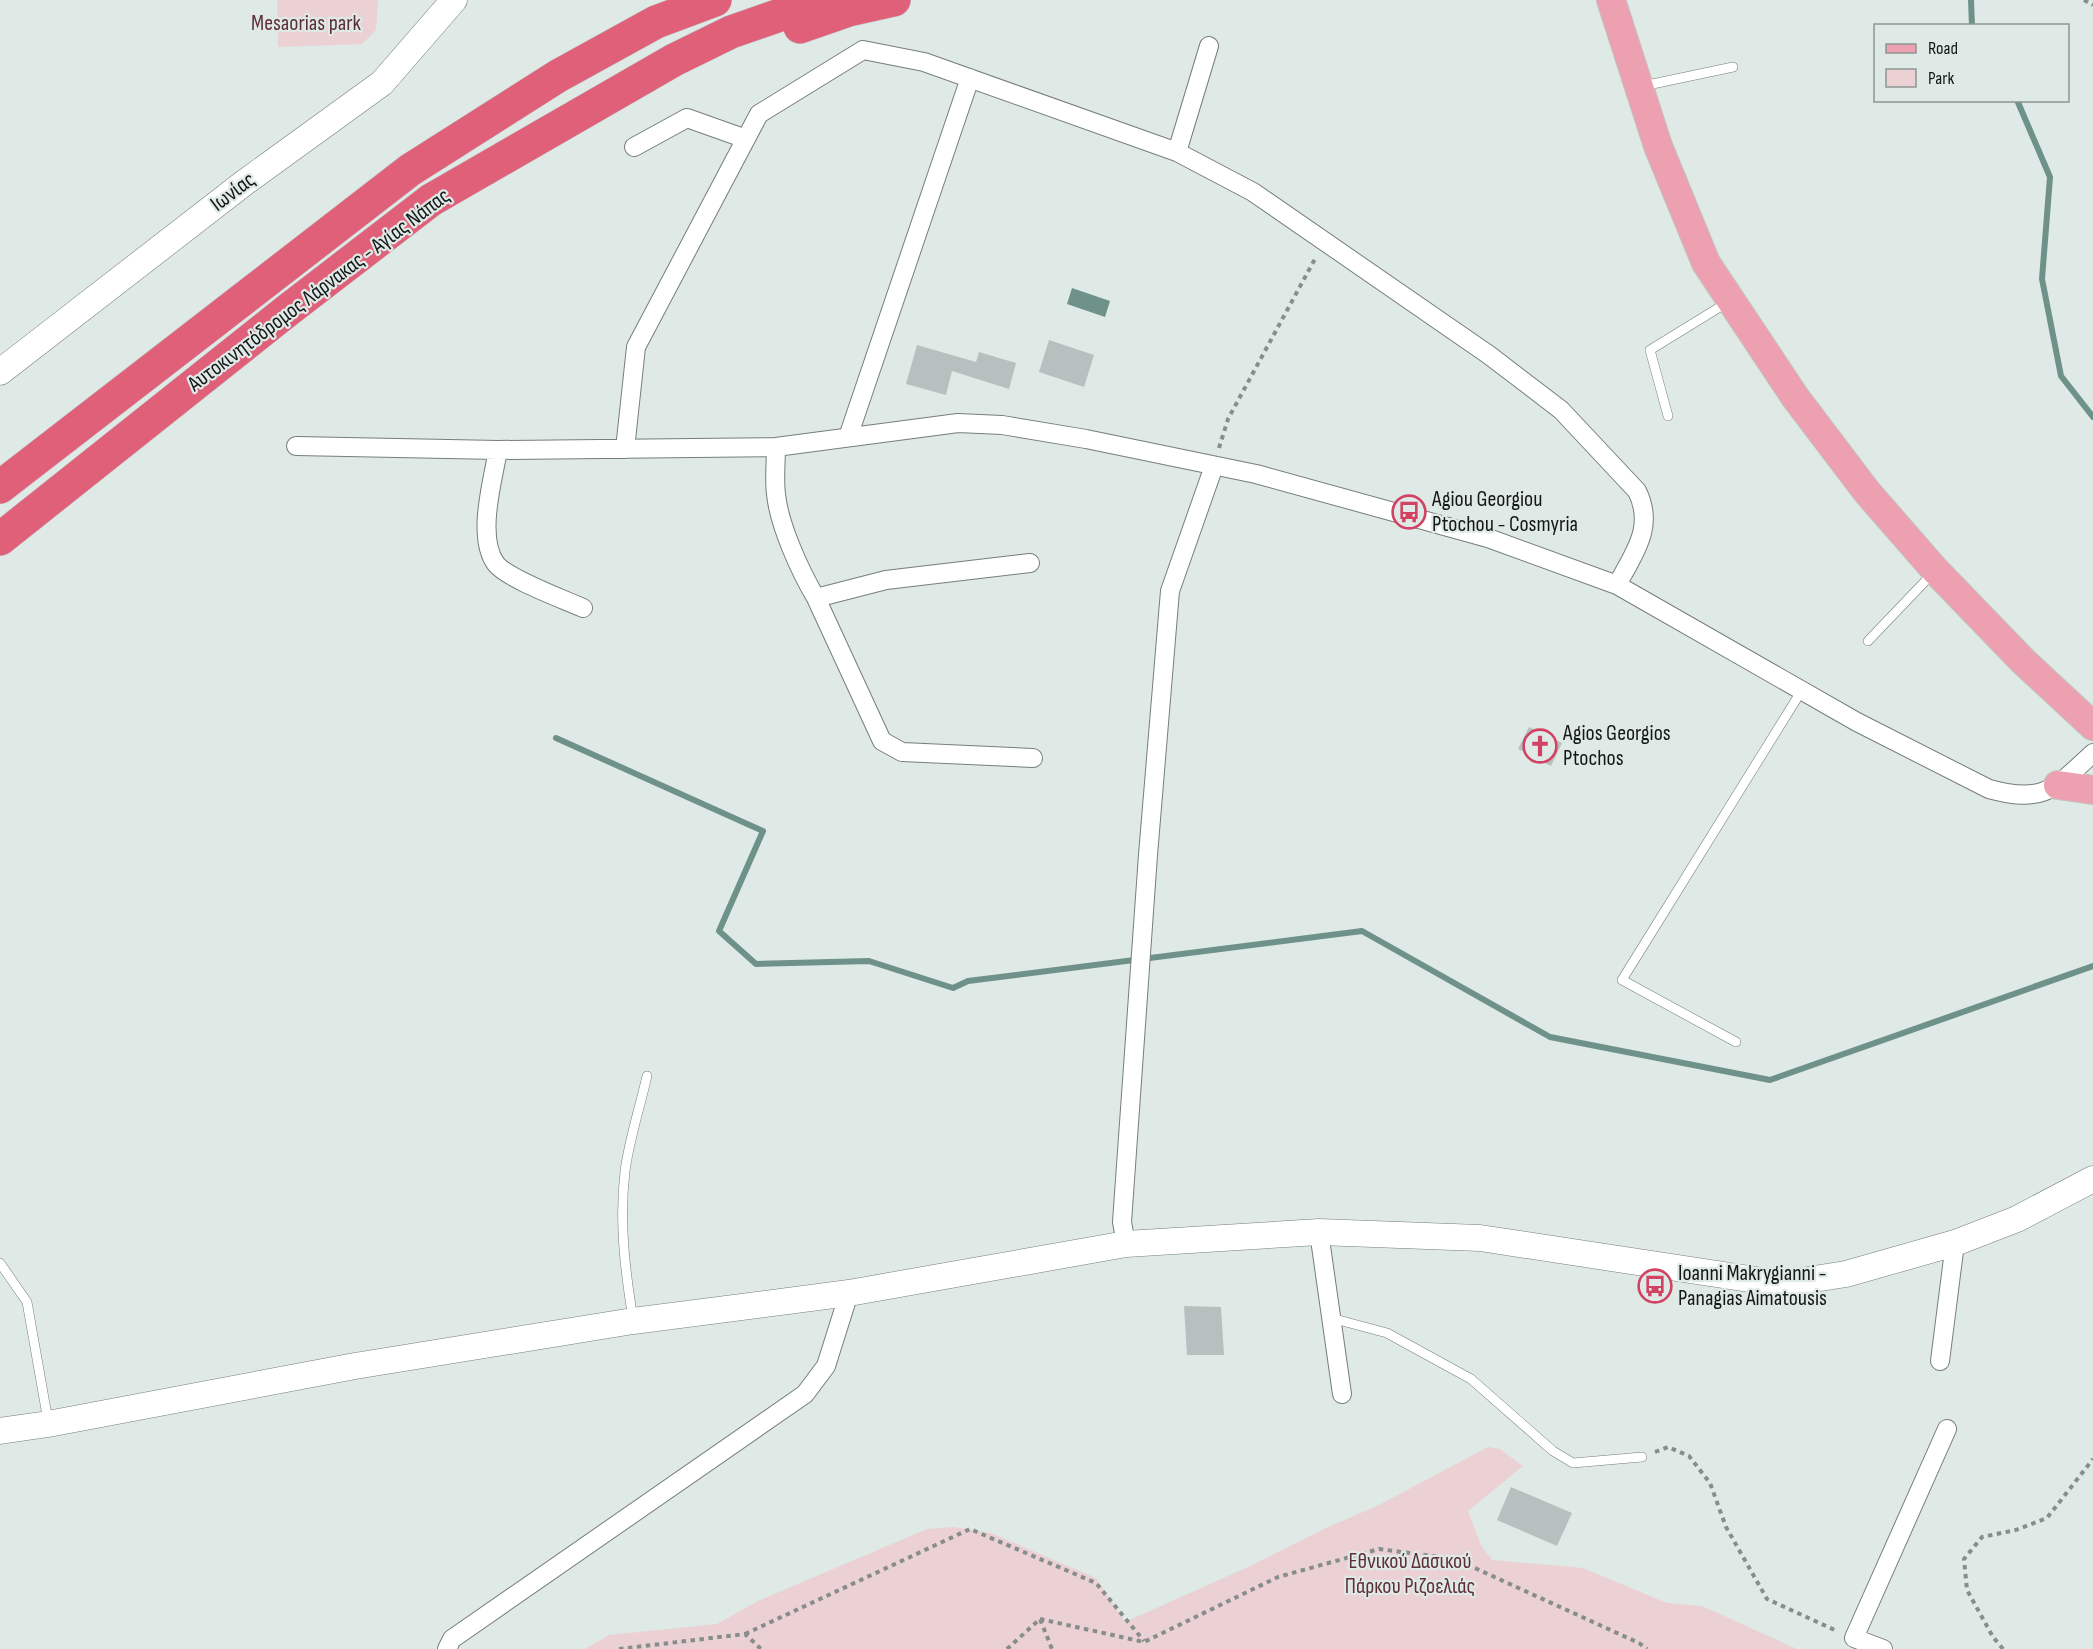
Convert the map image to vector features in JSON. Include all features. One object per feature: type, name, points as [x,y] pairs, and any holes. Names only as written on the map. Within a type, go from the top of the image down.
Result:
[{"type":"highway","points":[[656,22],[698,0]]},
{"type":"highway","name":"Αυτοκινητόδρομος Λάρνακας - Αγίας Νάπας","points":[[0,487],[410,170],[558,76],[656,22],[715,0]]},
{"type":"highway","name":"Αυτοκινητόδρομος Λάρνακας - Αγίας Νάπας","points":[[0,539],[288,310],[431,200],[674,60],[731,32],[823,0]]},
{"type":"highway","points":[[674,60],[741,47],[849,10],[894,0]]},
{"type":"main road","name":"Ιωνίας","points":[[0,372],[244,183],[382,83],[454,0]]},
{"type":"main road","points":[[1611,0],[1658,146],[1706,263],[1795,397],[1860,483],[1935,570],[2023,661],[2093,726]]},
{"type":"main road","points":[[2058,785],[2093,790]]},
{"type":"main road","points":[[0,1431],[356,1366],[633,1321],[849,1293],[1126,1244],[1319,1232],[1480,1238],[1782,1284],[1846,1274],[1955,1243],[2018,1219],[2093,1179]]},
{"type":"street","points":[[1177,152],[1209,46]]},
{"type":"street","points":[[626,449],[636,347],[759,114],[863,50],[924,62],[1177,152],[1253,192],[1489,355],[1561,410],[1637,491],[1643,503],[1645,516],[1643,535],[1617,585]]},
{"type":"street","points":[[848,437],[970,78]]},
{"type":"street","points":[[634,147],[687,118],[746,139]]},
{"type":"street","points":[[296,446],[498,450],[776,447],[958,423],[980,423],[1086,439],[1256,474],[1488,538],[1617,585],[1857,722],[1989,789],[2008,794],[2035,795],[2058,785],[2093,753]]},
{"type":"street","points":[[776,447],[776,492],[779,511],[804,578],[816,598],[882,741],[902,752],[1033,758]]},
{"type":"street","points":[[498,450],[487,520],[488,546],[497,564],[512,576],[583,608]]},
{"type":"street","points":[[1126,1244],[1122,1221],[1170,591],[1214,466]]},
{"type":"street","points":[[816,598],[886,580],[1030,563]]},
{"type":"street","points":[[1319,1232],[1342,1394]]},
{"type":"street","points":[[1940,1360],[1955,1243]]},
{"type":"street","points":[[447,1649],[452,1639],[805,1394],[826,1366],[849,1293]]},
{"type":"street","points":[[1883,1649],[1854,1638],[1947,1429]]},
{"type":"lane","points":[[1638,87],[1733,67]]},
{"type":"lane","points":[[1668,416],[1650,350],[1731,300]]},
{"type":"lane","points":[[1868,641],[1935,570]]},
{"type":"lane","points":[[1736,1042],[1622,980],[1802,690]]},
{"type":"lane","points":[[633,1321],[625,1269],[622,1218],[625,1170],[647,1076]]},
{"type":"lane","points":[[0,1263],[27,1302],[48,1424]]},
{"type":"lane","points":[[1331,1318],[1387,1333],[1471,1378],[1553,1451],[1573,1463],[1642,1457]]},
{"type":"path","points":[[2084,0],[2093,5]]},
{"type":"path","points":[[1214,466],[1228,418],[1324,241]]},
{"type":"path","points":[[1642,1457],[1668,1447],[1689,1456],[1710,1483],[1726,1527],[1767,1599],[1854,1638]]},
{"type":"path","points":[[2003,1649],[1993,1637],[1967,1590],[1964,1559],[1982,1537],[2016,1530],[2046,1518],[2093,1459]]},
{"type":"path","points":[[619,1649],[745,1634],[970,1529],[1096,1583],[1144,1641]]},
{"type":"path","points":[[1040,1618],[1144,1641],[1278,1577],[1379,1549],[1455,1559],[1640,1643],[1647,1649]]},
{"type":"path","points":[[1007,1649],[1040,1618]]},
{"type":"path","points":[[1040,1618],[1052,1649]]},
{"type":"path","points":[[745,1634],[761,1649]]},
{"type":"green space","name":"Mesaorias park","points":[[277,0],[378,0],[376,30],[362,44],[278,47]]},
{"type":"green space","name":"Εθνικού Δασικού Πάρκου Ριζοελιάς","points":[[1488,1447],[1500,1449],[1523,1466],[1468,1511],[1481,1545],[1492,1560],[1583,1568],[1667,1603],[1702,1606],[1797,1649],[585,1649],[609,1635],[717,1624],[758,1601],[927,1529],[954,1527],[991,1533],[1096,1578],[1125,1622],[1379,1505]]},
{"type":"shaded area","points":[[1072,288],[1110,301],[1105,317],[1067,304]]},
{"type":"building","points":[[1049,340],[1094,355],[1084,387],[1039,372]]},
{"type":"building","points":[[917,345],[976,362],[979,352],[1016,363],[1009,389],[952,371],[946,395],[906,384]]},
{"type":"building","name":"Agios Georgios Ptochos","points":[[1529,727],[1562,743],[1551,766],[1518,749]]},
{"type":"building","points":[[1184,1306],[1221,1307],[1224,1355],[1187,1355]]},
{"type":"building","points":[[1511,1487],[1572,1513],[1557,1546],[1497,1520]]},
{"type":"waterway","points":[[1971,0],[1972,24]]},
{"type":"waterway","points":[[2018,102],[2050,177],[2042,279],[2061,376],[2093,417]]},
{"type":"waterway","points":[[556,738],[763,831],[719,931],[756,964],[869,961],[953,988],[968,981],[1362,931],[1550,1037],[1770,1080],[2093,966]]},
{"type":"place","name":"Agiou Georgiou Ptochou - Cosmyria","points":[[1409,512]]},
{"type":"place","name":"Agios Georgios Ptochos","points":[[1540,746]]},
{"type":"place","name":"Ioanni Makrygianni - Panagias Aimatousis","points":[[1655,1286]]}]
